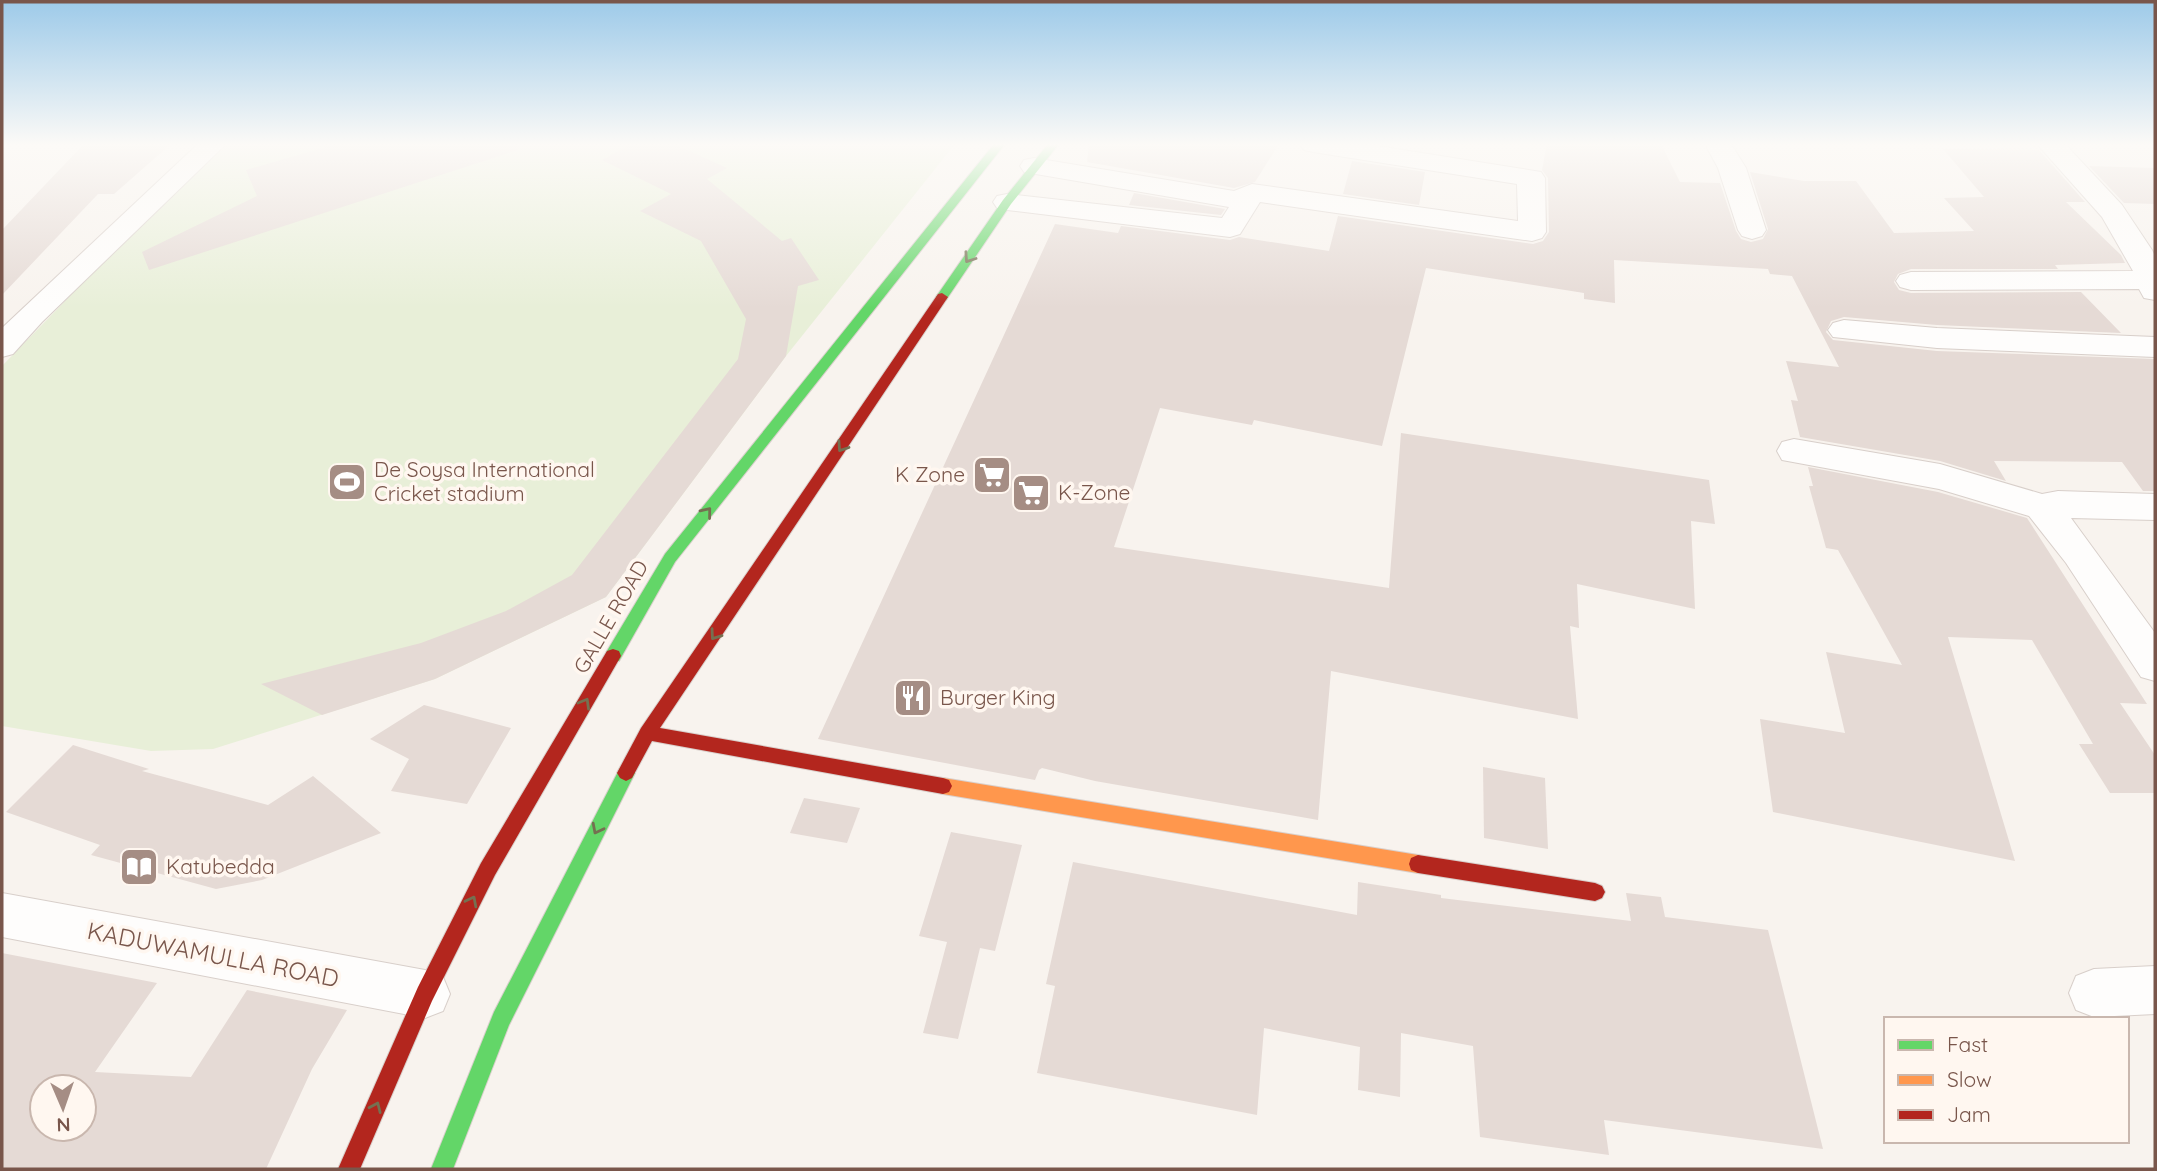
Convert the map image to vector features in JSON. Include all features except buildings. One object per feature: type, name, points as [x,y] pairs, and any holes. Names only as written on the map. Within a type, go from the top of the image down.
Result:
[{"type":"main road","name":"GALLE ROAD","points":[[349,1169],[425,994],[488,869],[670,558],[956,199]]},
{"type":"main road","points":[[442,1169],[500,1019],[647,733],[1011,199]]},
{"type":"main road","points":[[647,733],[1032,802],[1595,892]]},
{"type":"street","points":[[2,347],[31,315],[155,199]]},
{"type":"street","points":[[1087,199],[1230,228],[1248,199]]},
{"type":"street","points":[[1219,199],[1241,199]]},
{"type":"street","points":[[1299,199],[1532,232],[1531,199]]},
{"type":"street","points":[[1742,199],[1752,230]]},
{"type":"street","points":[[1911,281],[2154,286],[2137,250],[2100,199]]},
{"type":"street","points":[[1844,330],[1937,338],[2155,347]]},
{"type":"street","points":[[1794,451],[1940,477],[2042,507],[2058,504],[2155,507]]},
{"type":"street","points":[[2042,507],[2079,553],[2155,665]]},
{"type":"street","name":"KADUWAMULLA ROAD","points":[[2,915],[425,994]]},
{"type":"street","points":[[2094,993],[2155,990]]},
{"type":"green space","name":"De Soysa International Cricket stadium","points":[[165,199],[911,199],[786,356],[606,597],[435,679],[213,749],[151,751],[2,726],[2,366]]},
{"type":"traffic: fast","points":[[613,656],[670,558],[956,199]]},
{"type":"traffic: fast","points":[[942,297],[1010,199]]},
{"type":"traffic: fast","points":[[442,1169],[501,1019],[626,773]]},
{"type":"traffic: slow","points":[[943,786],[1418,864]]},
{"type":"traffic: jam","points":[[626,773],[647,733],[942,297]]},
{"type":"traffic: jam","points":[[349,1169],[425,994],[488,869],[613,656]]},
{"type":"traffic: jam","points":[[647,733],[943,786]]},
{"type":"traffic: jam","points":[[1418,864],[1595,892]]},
{"type":"place","name":"K Zone","points":[[992,475]]},
{"type":"place","name":"De Soysa International Cricket stadium","points":[[347,482]]},
{"type":"place","name":"K-Zone","points":[[1031,493]]},
{"type":"place","name":"Burger King","points":[[913,698]]},
{"type":"place","name":"Katubedda","points":[[139,867]]}]
